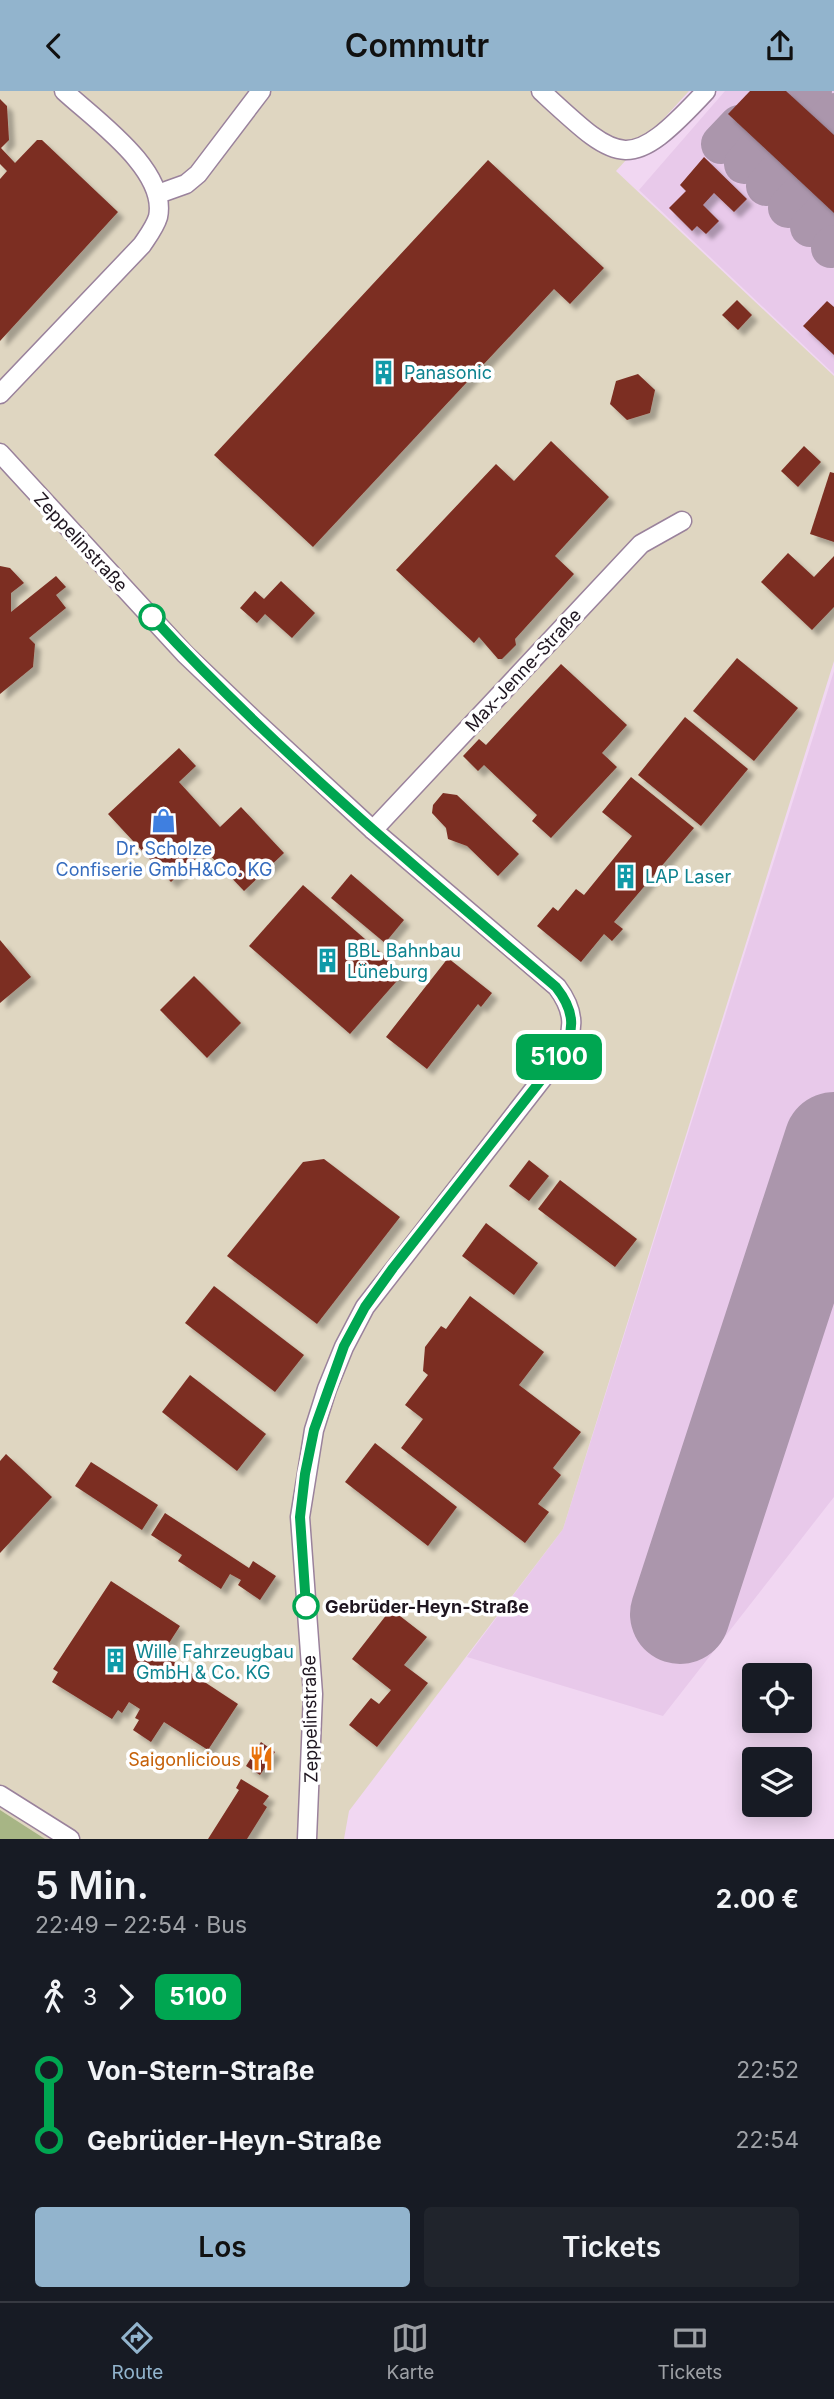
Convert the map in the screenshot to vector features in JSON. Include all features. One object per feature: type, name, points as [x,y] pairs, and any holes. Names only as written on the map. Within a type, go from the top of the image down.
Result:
[{"type":"street","points":[[0,394],[142,245],[158,217],[158,194],[140,162],[64,91]]},
{"type":"street","points":[[158,194],[186,184],[198,174],[261,91]]},
{"type":"street","points":[[541,91],[593,139],[614,149],[629,150],[661,137],[706,91]]},
{"type":"street","name":"Zeppelinstraße","points":[[0,453],[186,654],[373,830],[556,987],[568,1003],[573,1020],[571,1039],[560,1056],[365,1307],[344,1346],[327,1389],[310,1452],[300,1517],[313,1694],[307,1839]]},
{"type":"street","name":"Max-Jenne-Straße","points":[[373,830],[642,544],[682,521]]},
{"type":"street","points":[[0,1795],[70,1839]]},
{"type":"shaded area","points":[[0,91],[689,91],[616,171],[834,376],[834,661],[563,1529],[349,1811],[344,1839],[0,1839]]},
{"type":"shaded area","points":[[725,91],[834,91],[834,374],[639,190]]},
{"type":"shaded area","points":[[834,671],[834,1497],[663,1716],[467,1657],[563,1529]]},
{"type":"green space","points":[[0,1810],[45,1839],[0,1839]]},
{"type":"building","points":[[750,91],[786,91],[834,135],[834,213],[728,114]]},
{"type":"building","points":[[0,99],[7,106],[9,140],[1,148],[15,163],[37,140],[42,140],[118,212],[0,341],[0,179],[7,171],[0,164]]},
{"type":"building","points":[[704,157],[747,199],[734,212],[714,193],[703,205],[719,221],[706,234],[697,226],[692,231],[669,208],[686,191],[680,185]]},
{"type":"building","name":"Panasonic","points":[[488,160],[604,268],[570,304],[554,289],[313,547],[214,455]]},
{"type":"building","points":[[737,300],[752,315],[738,330],[722,315]]},
{"type":"building","points":[[827,301],[834,307],[834,355],[803,326]]},
{"type":"building","points":[[638,374],[655,390],[650,413],[627,420],[610,404],[616,381]]},
{"type":"building","points":[[551,441],[609,497],[555,556],[574,574],[515,639],[516,645],[502,659],[498,659],[479,637],[474,643],[396,570],[496,464],[514,481]]},
{"type":"building","points":[[804,446],[821,462],[798,487],[781,471]]},
{"type":"building","points":[[830,472],[834,473],[834,542],[810,534]]},
{"type":"building","points":[[788,553],[814,577],[834,556],[834,607],[812,630],[761,582]]},
{"type":"building","points":[[0,566],[10,568],[24,583],[11,593],[11,612],[56,576],[66,587],[56,595],[66,608],[29,638],[35,644],[33,667],[0,694]]},
{"type":"building","points":[[281,581],[315,613],[292,638],[265,614],[257,623],[240,608],[255,591],[264,599]]},
{"type":"building","points":[[737,658],[798,708],[754,761],[693,711]]},
{"type":"building","points":[[561,664],[627,725],[602,753],[617,767],[551,838],[532,821],[537,815],[484,765],[478,771],[463,756],[479,739],[486,745]]},
{"type":"building","points":[[685,717],[748,769],[701,826],[638,775]]},
{"type":"building","name":"Dr. Scholze Confiserie GmbH&Co. KG","points":[[179,748],[196,766],[179,782],[220,827],[241,807],[284,853],[244,891],[205,850],[171,882],[108,814]]},
{"type":"building","name":"LAP Laser","points":[[631,777],[694,828],[614,922],[623,929],[612,941],[604,934],[581,962],[537,926],[553,907],[558,911],[576,889],[584,895],[632,836],[602,812]]},
{"type":"building","points":[[443,793],[457,795],[519,854],[498,876],[467,846],[448,839],[446,828],[432,813],[433,805]]},
{"type":"building","points":[[351,874],[404,920],[385,943],[331,898]]},
{"type":"building","name":"BBL Bahnbau Lüneburg","points":[[303,885],[404,973],[350,1034],[249,946]]},
{"type":"building","points":[[0,940],[31,977],[0,1003]]},
{"type":"building","points":[[448,958],[492,993],[481,1007],[478,1004],[427,1069],[386,1037]]},
{"type":"building","points":[[194,976],[241,1023],[207,1058],[160,1010]]},
{"type":"building","points":[[324,1159],[400,1217],[317,1324],[227,1256],[303,1162]]},
{"type":"building","points":[[529,1160],[549,1176],[529,1201],[509,1186]]},
{"type":"building","points":[[560,1180],[637,1239],[615,1267],[538,1209]]},
{"type":"building","points":[[486,1223],[538,1263],[514,1295],[462,1256]]},
{"type":"building","points":[[214,1286],[304,1355],[275,1392],[185,1323]]},
{"type":"building","points":[[470,1296],[544,1352],[519,1385],[581,1432],[553,1468],[561,1475],[538,1504],[549,1512],[525,1543],[401,1448],[423,1419],[405,1405],[428,1375],[423,1371],[425,1347],[441,1326],[446,1329]]},
{"type":"building","points":[[190,1375],[266,1434],[237,1471],[162,1412]]},
{"type":"building","points":[[375,1443],[457,1507],[428,1546],[345,1482]]},
{"type":"building","points":[[6,1454],[52,1497],[0,1553],[0,1461]]},
{"type":"building","points":[[91,1462],[158,1505],[142,1530],[75,1486]]},
{"type":"building","points":[[165,1513],[249,1568],[253,1561],[276,1576],[260,1600],[238,1585],[241,1580],[230,1574],[221,1589],[178,1561],[182,1555],[151,1535]]},
{"type":"building","name":"Wille Fahrzeugbau GmbH & Co. KG","points":[[111,1581],[180,1626],[162,1654],[238,1704],[208,1750],[164,1722],[151,1742],[133,1730],[139,1720],[135,1718],[140,1709],[129,1702],[122,1713],[118,1710],[112,1719],[52,1682],[58,1672],[53,1669]]},
{"type":"building","points":[[391,1609],[427,1637],[404,1665],[428,1683],[377,1747],[349,1725],[371,1698],[379,1704],[391,1690],[352,1659]]},
{"type":"building","name":"Saigonlicious","points":[[261,1742],[275,1752],[260,1775],[246,1766]]},
{"type":"building","points":[[241,1779],[269,1796],[263,1804],[267,1807],[247,1839],[208,1839],[239,1790],[236,1788]]},
{"type":"taxiway","points":[[800,104],[812,91]]},
{"type":"taxiway","points":[[822,125],[834,113]]},
{"type":"taxiway","points":[[721,144],[739,125]]},
{"type":"taxiway","points":[[744,164],[761,145]]},
{"type":"taxiway","points":[[766,186],[784,166]]},
{"type":"taxiway","points":[[788,208],[807,187]]},
{"type":"taxiway","points":[[810,227],[828,208]]},
{"type":"taxiway","points":[[831,248],[834,245]]},
{"type":"runway","points":[[680,1614],[834,1142]]},
{"type":"bus line","name":"5100","points":[[152,617],[186,654],[373,830],[556,987],[568,1003],[573,1020],[571,1039],[560,1056],[393,1268],[365,1307],[344,1346],[314,1430],[305,1474],[300,1517],[306,1606]]},
{"type":"place","name":"Panasonic","points":[[384,372]]},
{"type":"place","name":"Dr. Scholze Confiserie GmbH&Co. KG","points":[[164,821]]},
{"type":"place","name":"LAP Laser","points":[[625,876]]},
{"type":"place","name":"BBL Bahnbau Lüneburg","points":[[327,960]]},
{"type":"place","name":"Gebrüder-Heyn-Straße","points":[[306,1606]]},
{"type":"place","name":"Wille Fahrzeugbau GmbH & Co. KG","points":[[116,1661]]},
{"type":"place","name":"Saigonlicious","points":[[261,1759]]}]
